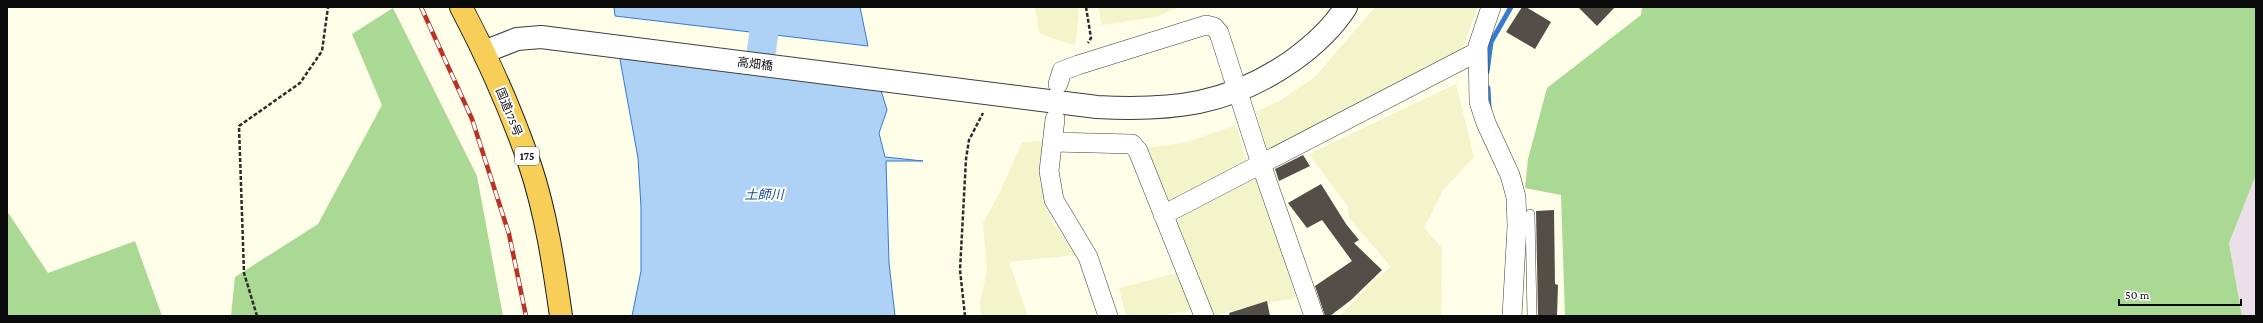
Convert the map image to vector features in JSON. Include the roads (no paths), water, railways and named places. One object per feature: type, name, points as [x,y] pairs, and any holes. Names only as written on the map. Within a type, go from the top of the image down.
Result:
[{"type":"highway","name":"国道175号","points":[[461,7],[484,52],[530,166],[552,252],[561,316]]},
{"type":"street","name":"高畑橋","points":[[484,52],[517,39],[541,38],[1097,107],[1144,109],[1196,103],[1236,92],[1269,77],[1306,51],[1337,21],[1346,7]]},
{"type":"street","points":[[1491,7],[1477,52],[1479,102],[1486,123],[1507,168],[1516,197],[1517,226],[1512,316]]},
{"type":"street","points":[[1058,84],[1062,71],[1078,65],[1206,26],[1214,26],[1219,33],[1236,92],[1314,316]]},
{"type":"street","points":[[1163,215],[1477,52]]},
{"type":"street","points":[[1055,119],[1049,171],[1054,200],[1088,258],[1108,316]]},
{"type":"street","points":[[1053,142],[1132,144],[1138,151],[1204,316]]},
{"type":"lane","points":[[1530,214],[1532,316]]},
{"type":"water","points":[[614,7],[860,7],[868,46],[615,16]]},
{"type":"water","name":"土師川","points":[[619,54],[879,84],[887,110],[879,133],[885,157],[923,161],[886,161],[889,263],[895,316],[632,316],[641,271],[641,207],[638,158]]},
{"type":"waterway","name":"土師川","points":[[755,94],[764,33],[760,7]]},
{"type":"waterway","points":[[1487,72],[1491,42],[1511,7]]},
{"type":"waterway","points":[[1488,88],[1489,108]]},
{"type":"railway","points":[[421,7],[472,119],[509,234],[526,316]]}]
